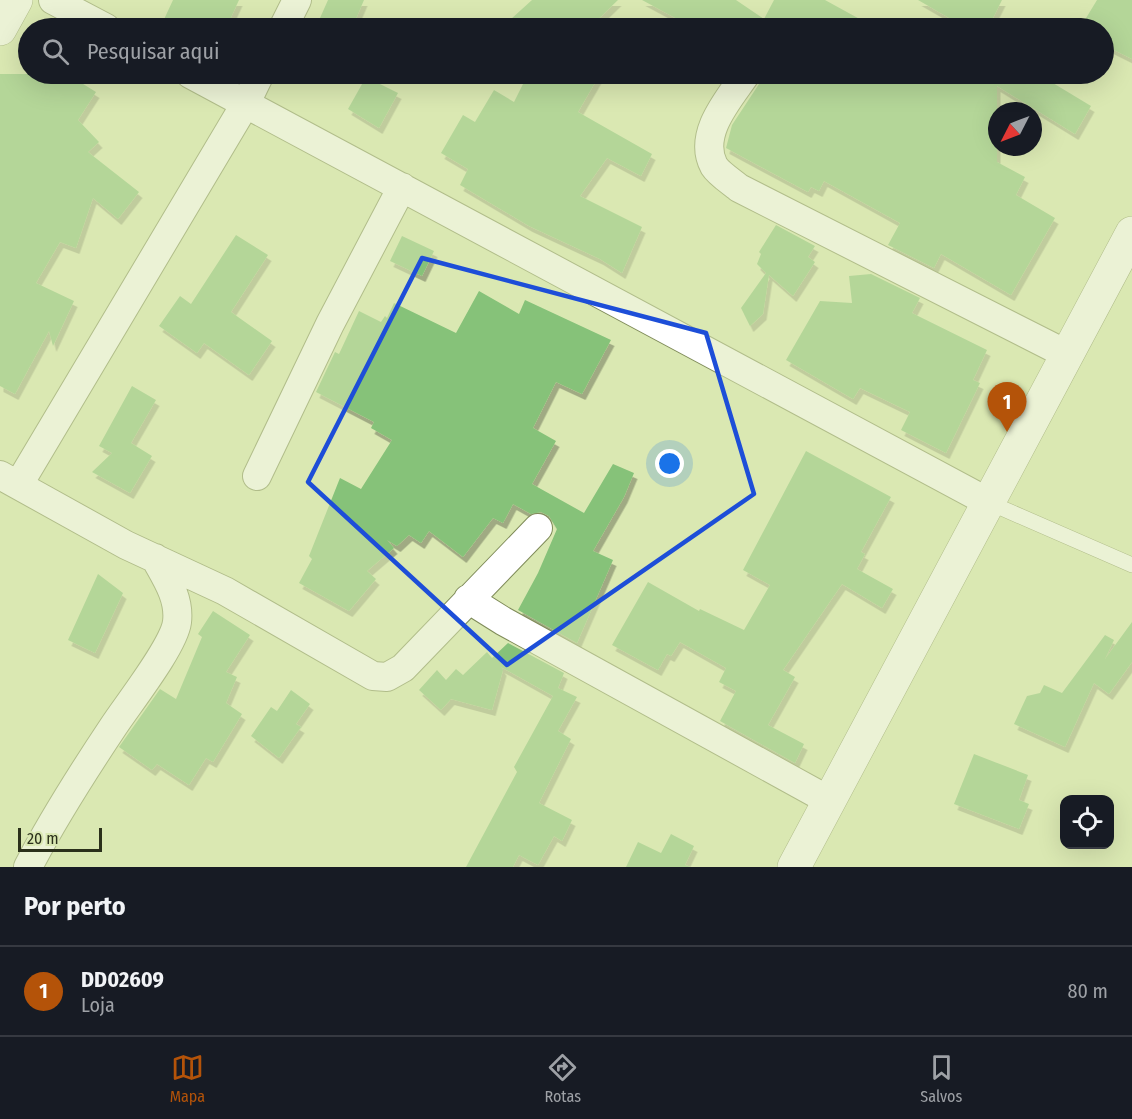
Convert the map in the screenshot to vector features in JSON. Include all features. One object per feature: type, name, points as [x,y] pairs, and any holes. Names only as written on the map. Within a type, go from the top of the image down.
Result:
[{"type":"main road","points":[[0,30],[16,0]]},
{"type":"main road","points":[[794,867],[1132,233]]},
{"type":"street","points":[[53,0],[87,18]]},
{"type":"street","points":[[288,18],[297,0]]},
{"type":"street","points":[[209,84],[990,503]]},
{"type":"street","points":[[255,84],[246,103],[9,479],[154,558],[225,591],[373,676],[387,677],[403,668],[538,528]]},
{"type":"street","points":[[739,84],[713,124],[710,151],[715,168],[739,188],[1068,355]]},
{"type":"street","points":[[257,476],[330,324],[402,187]]},
{"type":"street","points":[[28,867],[107,737],[154,667],[177,624],[177,607],[168,581],[154,558]]},
{"type":"street","points":[[468,599],[513,627],[830,801]]},
{"type":"lane","points":[[990,503],[1132,565]]},
{"type":"highlighted area","points":[[422,258],[706,333],[754,494],[507,665],[308,482]]},
{"type":"building","points":[[173,0],[239,0],[231,18],[165,18]]},
{"type":"building","points":[[328,0],[364,0],[356,18],[320,18]]},
{"type":"building","points":[[532,0],[618,0],[599,18],[512,18]]},
{"type":"building","points":[[642,0],[736,0],[763,18],[675,18]]},
{"type":"building","points":[[774,0],[825,0],[858,18],[765,18]]},
{"type":"building","points":[[918,0],[1002,0],[993,18],[949,18]]},
{"type":"building","points":[[1097,0],[1132,0],[1132,59],[1114,50],[1114,18],[1086,18]]},
{"type":"building","points":[[0,74],[18,74],[18,84],[83,84],[96,92],[78,120],[99,142],[88,152],[139,192],[118,219],[93,198],[76,248],[60,242],[36,283],[74,301],[53,346],[49,331],[15,394],[0,386]]},
{"type":"building","points":[[362,84],[380,84],[398,93],[379,128],[348,109]]},
{"type":"building","points":[[523,84],[594,84],[578,112],[652,154],[641,176],[607,158],[580,196],[642,227],[622,273],[600,259],[529,226],[460,185],[468,169],[441,153],[463,115],[475,122],[494,90],[514,102]]},
{"type":"building","points":[[759,84],[1055,84],[1091,106],[1075,134],[1042,114],[1042,102],[1023,102],[997,86],[997,102],[988,102],[988,156],[997,156],[997,162],[1025,177],[1016,195],[1055,218],[1011,295],[941,254],[934,268],[888,245],[900,223],[824,181],[819,191],[811,187],[808,192],[726,148],[732,125]]},
{"type":"building","points":[[776,225],[815,246],[808,257],[815,262],[793,296],[769,275],[763,314],[750,326],[741,308],[766,273],[757,264],[761,254],[759,252]]},
{"type":"building","points":[[236,235],[268,255],[231,312],[272,341],[249,375],[204,343],[197,353],[159,326],[180,296],[191,304]]},
{"type":"building","points":[[402,236],[434,251],[422,276],[390,261]]},
{"type":"building","points":[[871,274],[920,298],[912,313],[987,350],[973,380],[980,383],[946,453],[901,430],[910,412],[860,388],[853,399],[786,360],[820,301],[852,303],[849,276]]},
{"type":"building","points":[[479,291],[519,314],[525,300],[611,340],[582,394],[556,382],[533,428],[556,441],[532,484],[584,513],[613,464],[634,473],[624,497],[593,551],[613,560],[577,643],[518,610],[538,573],[557,529],[549,516],[541,512],[531,514],[513,504],[503,523],[493,518],[463,557],[429,531],[421,543],[409,535],[397,546],[387,540],[394,548],[367,571],[376,579],[349,611],[299,583],[312,559],[309,556],[340,478],[361,489],[392,440],[371,428],[374,422],[316,392],[335,352],[339,354],[359,311],[381,322],[385,316],[387,318],[394,303],[456,333]]},
{"type":"building","points":[[132,386],[156,400],[131,443],[152,456],[130,493],[92,472],[112,453],[99,446]]},
{"type":"building","points":[[806,451],[891,497],[861,552],[865,554],[857,569],[893,589],[882,608],[842,584],[783,670],[795,677],[768,725],[804,744],[795,763],[720,721],[736,691],[719,682],[726,668],[680,642],[671,656],[667,654],[658,670],[612,645],[648,582],[699,611],[700,609],[744,630],[770,585],[743,570]]},
{"type":"building","points":[[98,574],[123,593],[95,653],[68,640]]},
{"type":"building","points":[[213,611],[250,635],[226,672],[237,677],[226,703],[242,714],[213,762],[206,758],[189,785],[157,764],[152,770],[119,747],[160,689],[176,699],[202,637],[198,634]]},
{"type":"building","points":[[1132,622],[1132,662],[1109,694],[1094,683],[1065,747],[1014,724],[1027,696],[1040,693],[1044,685],[1062,693],[1105,635],[1114,640],[1105,659]]},
{"type":"building","points":[[508,643],[564,673],[558,688],[577,697],[558,731],[571,739],[539,803],[572,820],[562,841],[554,836],[538,865],[519,855],[513,867],[466,867],[517,772],[514,767],[553,696],[501,667],[503,670],[492,710],[451,699],[441,710],[419,690],[437,670],[446,680],[456,669],[463,675],[487,652],[492,658]]},
{"type":"building","points":[[291,690],[310,704],[296,724],[301,727],[279,758],[251,736],[271,707],[277,711]]},
{"type":"building","points":[[974,754],[1028,775],[1019,800],[1029,804],[1019,829],[954,804]]},
{"type":"building","points":[[671,834],[694,846],[685,865],[690,867],[626,867],[638,842],[661,853]]},
{"type":"place","name":"DD02609","points":[[1007,432]]}]
